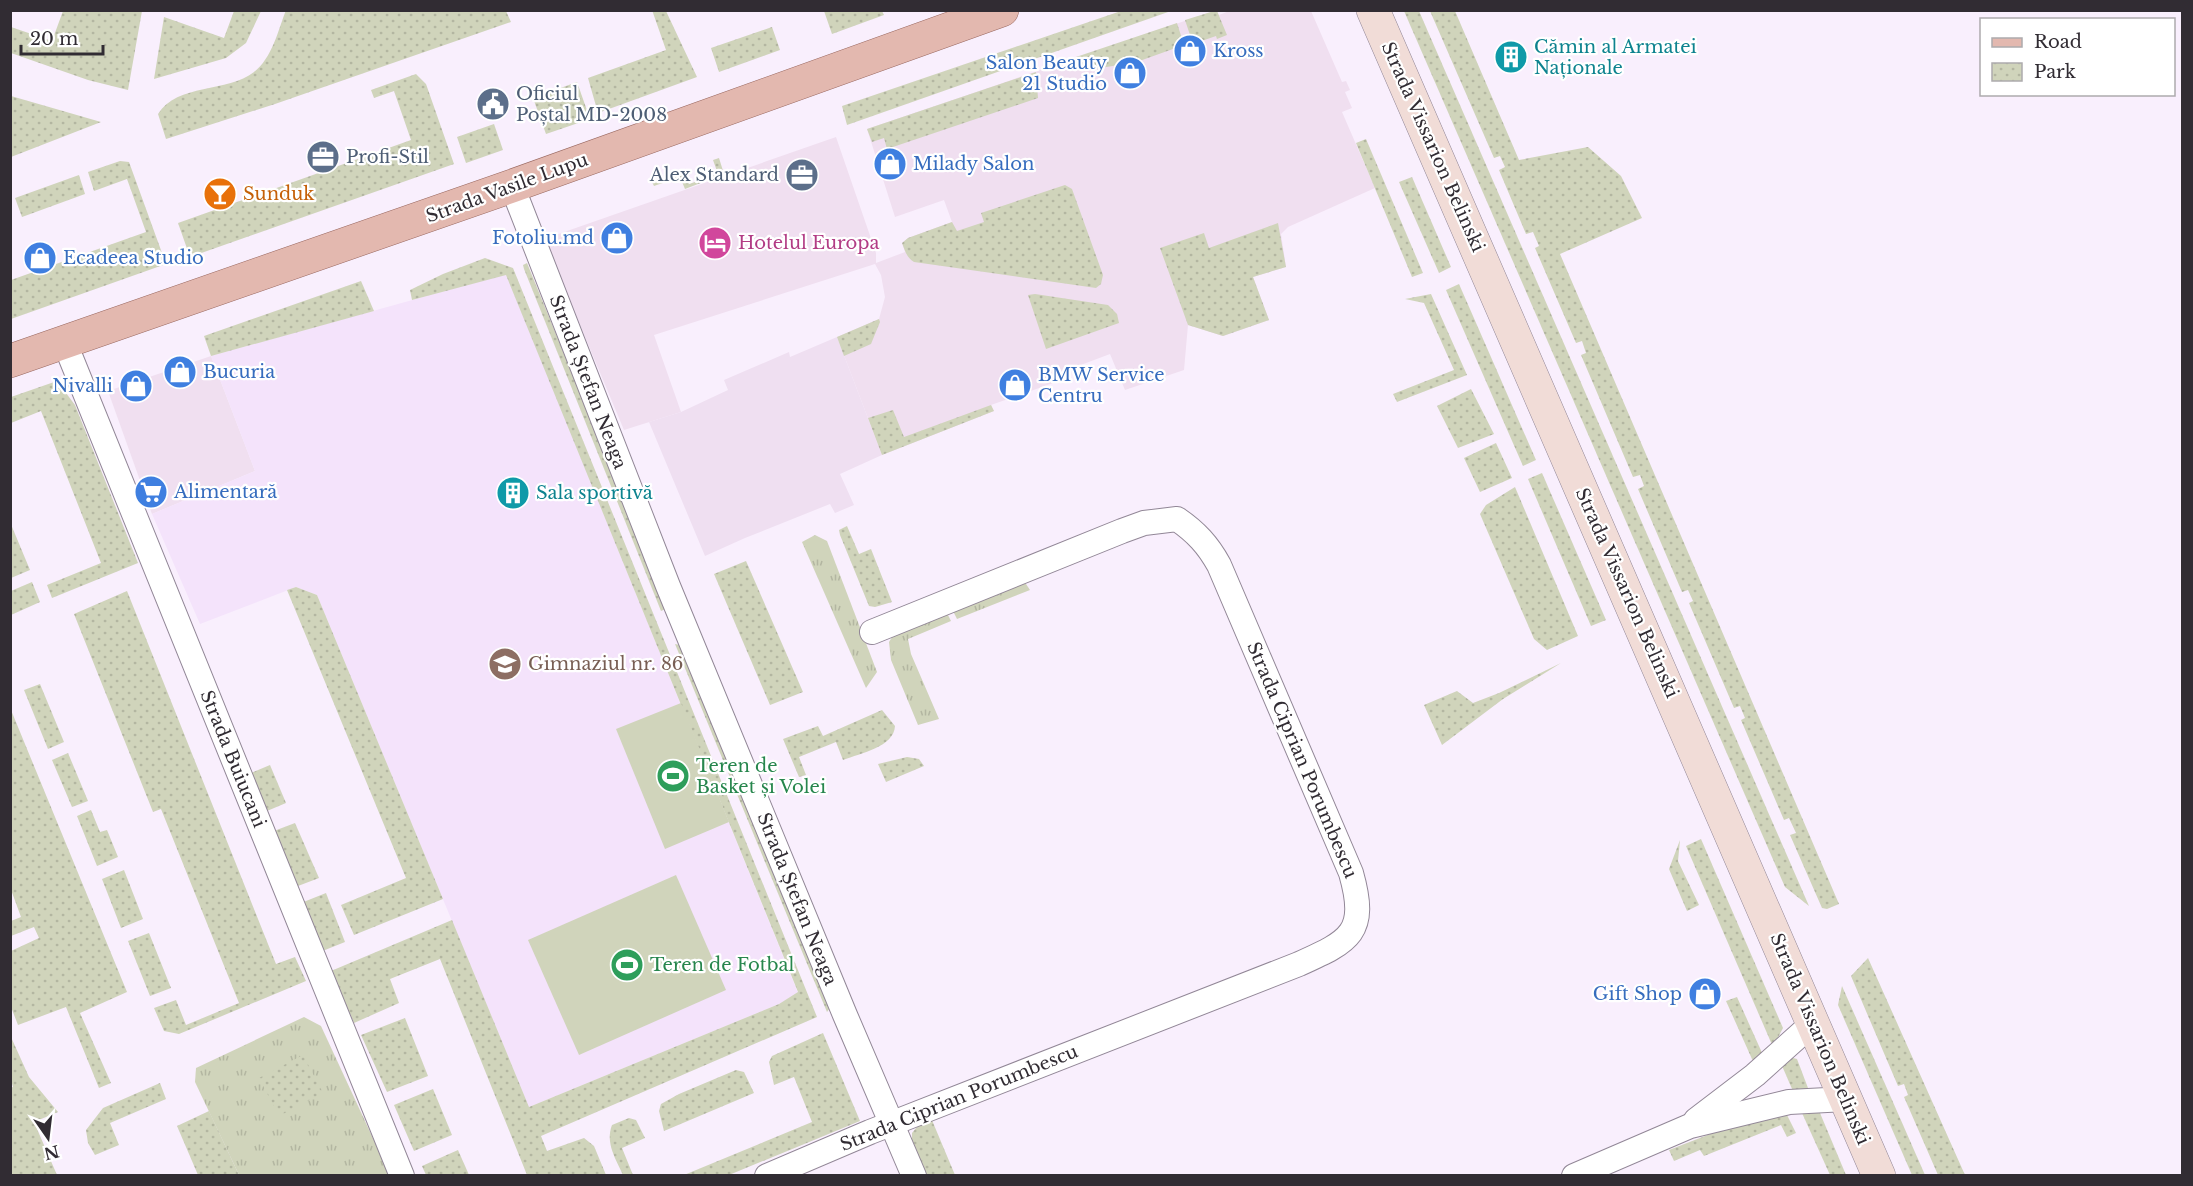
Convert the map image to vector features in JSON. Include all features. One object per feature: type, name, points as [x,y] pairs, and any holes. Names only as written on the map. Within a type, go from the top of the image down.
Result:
[{"type":"main road","name":"Strada Vasile Lupu","points":[[10,361],[512,186],[1002,10]]},
{"type":"main road","name":"Strada Vissarion Belinski","points":[[1373,10],[1879,1176]]},
{"type":"street","name":"Strada Ștefan Neaga","points":[[512,186],[672,595],[840,1004],[914,1176]]},
{"type":"street","name":"Strada Buiucani","points":[[64,341],[402,1176]]},
{"type":"street","name":"Strada Ciprian Porumbescu","points":[[767,1176],[893,1123],[1320,955],[1341,943],[1354,929],[1357,914],[1357,894],[1351,873],[1219,565],[1209,547],[1195,531],[1177,519],[1144,523],[1122,531],[872,632]]},
{"type":"street","points":[[1690,1126],[1755,1075],[1813,1023]]},
{"type":"street","points":[[1575,1176],[1690,1126],[1789,1102],[1846,1099]]},
{"type":"shaded area","points":[[1232,10],[1311,11],[1342,82],[1346,81],[1350,90],[1345,92],[1352,108],[1342,112],[1375,188],[1288,227],[1281,234],[1286,267],[1253,277],[1269,320],[1223,336],[1188,325],[1184,370],[1125,390],[1110,354],[1057,374],[1059,379],[1053,383],[991,405],[994,411],[882,455],[837,337],[879,319],[885,297],[881,275],[875,264],[654,335],[681,412],[624,430],[549,251],[547,238],[836,137],[876,253],[876,263],[905,252],[902,243],[908,238],[952,222],[944,200],[895,217],[867,129],[1214,11],[1217,11],[1219,15]]},
{"type":"shaded area","name":"Gimnaziul nr. 86","points":[[506,274],[798,993],[779,1004],[529,1107],[317,595],[296,587],[200,624],[152,514],[255,471],[211,356]]},
{"type":"shaded area","points":[[837,337],[882,455],[840,474],[854,505],[835,513],[830,504],[705,556],[649,422],[681,412],[728,390],[724,380],[789,352],[790,357]]},
{"type":"shaded area","points":[[211,356],[255,471],[152,514],[108,391]]},
{"type":"green space","points":[[286,10],[506,11],[511,22],[275,104],[166,139],[158,114],[167,104],[177,97],[231,83],[254,72],[270,52]]},
{"type":"green space","points":[[652,10],[666,11],[697,77],[598,113],[588,78],[666,50]]},
{"type":"green space","points":[[63,11],[142,11],[128,90],[88,80],[11,53],[11,27],[52,41]]},
{"type":"green space","points":[[234,11],[261,11],[246,43],[226,58],[154,79],[164,17],[224,38]]},
{"type":"green space","points":[[824,11],[882,11],[884,15],[832,34]]},
{"type":"green space","points":[[1121,11],[1171,11],[847,125],[842,106]]},
{"type":"green space","points":[[1217,11],[1227,35],[1217,39],[1216,36],[1193,44],[1185,20]]},
{"type":"green space","points":[[1404,11],[1419,11],[1809,906],[1785,887]]},
{"type":"green space","points":[[1430,11],[1455,11],[1519,160],[1588,147],[1621,176],[1642,218],[1560,254],[1839,904],[1827,909],[1822,908],[1790,835],[1796,833],[1789,818],[1784,820],[1741,720],[1745,718],[1740,706],[1734,708],[1689,603],[1693,601],[1688,590],[1682,592],[1638,489],[1644,486],[1640,475],[1633,477],[1581,355],[1586,353],[1582,341],[1576,343],[1535,248],[1539,246],[1533,232],[1526,234],[1499,170],[1505,167],[1500,156],[1494,158]]},
{"type":"green space","points":[[1177,23],[1184,45],[1120,68],[1119,65],[1081,71],[1076,57]]},
{"type":"green space","points":[[772,27],[780,50],[719,72],[711,48]]},
{"type":"green space","points":[[1036,72],[1038,98],[887,149],[884,138],[872,142],[867,129]]},
{"type":"green space","points":[[416,74],[426,84],[454,164],[190,257],[178,223],[411,140],[394,91],[374,98],[371,90]]},
{"type":"green space","points":[[577,82],[590,119],[546,134],[533,98]]},
{"type":"green space","points":[[11,96],[101,122],[11,157]]},
{"type":"green space","points":[[494,124],[503,150],[466,163],[457,137]]},
{"type":"green space","points":[[1366,139],[1423,273],[1412,277],[1356,143]]},
{"type":"green space","points":[[719,158],[724,174],[685,189],[680,177],[654,186],[652,182],[684,171],[689,184],[718,174],[713,160]]},
{"type":"green space","points":[[120,161],[129,162],[166,264],[11,319],[11,280],[146,232],[127,179],[94,191],[88,172]]},
{"type":"green space","points":[[79,175],[85,194],[22,217],[15,198]]},
{"type":"green space","points":[[1412,177],[1451,267],[1439,273],[1399,182]]},
{"type":"green space","points":[[1065,185],[1072,189],[1103,275],[1101,284],[1096,288],[914,262],[907,256],[902,243],[908,238],[952,222],[957,231],[984,222],[981,213]]},
{"type":"green space","points":[[1278,223],[1286,267],[1253,277],[1269,320],[1223,336],[1188,325],[1160,248],[1204,233],[1209,248]]},
{"type":"green space","points":[[485,258],[513,268],[817,1017],[541,1136],[547,1151],[584,1138],[594,1146],[606,1175],[527,1175],[440,959],[390,979],[399,1003],[354,1023],[331,971],[452,920],[529,1107],[779,1004],[798,992],[506,275],[412,300],[410,290]]},
{"type":"green space","points":[[527,263],[668,608],[661,611],[524,269],[523,265]]},
{"type":"green space","points":[[361,281],[374,311],[211,356],[204,336]]},
{"type":"green space","points":[[1459,284],[1536,460],[1523,466],[1446,290]]},
{"type":"green space","points":[[1035,294],[1108,305],[1117,314],[1119,323],[1046,349],[1028,295]]},
{"type":"green space","points":[[1431,294],[1467,375],[1397,402],[1393,394],[1454,370],[1424,303],[1405,299]]},
{"type":"green space","points":[[879,319],[880,322],[871,344],[844,356],[837,337]]},
{"type":"green space","points":[[57,381],[75,405],[138,563],[52,598],[47,585],[101,563],[41,411],[11,423],[11,397]]},
{"type":"green space","points":[[1471,389],[1494,434],[1458,448],[1437,406]]},
{"type":"green space","points":[[991,405],[994,411],[882,455],[868,418],[893,410],[904,437]]},
{"type":"green space","points":[[1496,443],[1512,478],[1480,492],[1464,458]]},
{"type":"green space","points":[[1542,473],[1606,620],[1591,626],[1528,479]]},
{"type":"green space","points":[[1515,487],[1578,636],[1547,650],[1534,639],[1480,514],[1486,505]]},
{"type":"green space","points":[[10,522],[30,570],[11,578],[10,578]]},
{"type":"green space","points":[[847,526],[859,554],[871,549],[892,602],[875,607],[869,606],[840,535],[839,530]]},
{"type":"green space","points":[[815,535],[827,541],[877,672],[866,688],[802,542]]},
{"type":"green space","points":[[746,561],[803,692],[770,705],[714,574]]},
{"type":"green space","points":[[32,582],[40,602],[11,615],[11,591]]},
{"type":"green space","points":[[1022,583],[1026,584],[1030,590],[957,619],[953,611]]},
{"type":"green space","points":[[296,587],[317,595],[443,899],[354,935],[341,905],[406,878],[287,590]]},
{"type":"green space","points":[[127,591],[276,964],[295,957],[306,981],[179,1034],[164,1031],[154,1008],[176,1000],[186,1025],[239,1003],[161,809],[153,812],[74,614]]},
{"type":"green space","points":[[947,613],[951,621],[908,639],[911,654],[939,719],[918,725],[891,660],[889,642],[894,634]]},
{"type":"green space","points":[[675,644],[680,645],[830,1008],[827,1012]]},
{"type":"green space","points":[[1561,663],[1503,699],[1442,745],[1424,705],[1457,691],[1473,703]]},
{"type":"green space","points":[[40,684],[64,742],[48,749],[24,690]]},
{"type":"green space","name":"Teren de Basket și Volei","points":[[681,703],[729,822],[665,849],[616,729]]},
{"type":"green space","points":[[11,710],[127,992],[80,1013],[111,1083],[99,1088],[66,1007],[18,1025],[11,1007],[11,951],[39,938],[34,927],[11,936],[11,921],[21,917],[10,887]]},
{"type":"green space","points":[[882,710],[895,726],[889,739],[883,744],[843,760],[836,742],[799,757],[806,775],[799,777],[783,739],[818,726],[823,736]]},
{"type":"green space","points":[[68,753],[88,801],[72,807],[52,760]]},
{"type":"green space","points":[[907,757],[919,759],[924,766],[886,782],[878,764]]},
{"type":"green space","points":[[270,765],[286,803],[267,811],[251,773]]},
{"type":"green space","points":[[91,810],[100,832],[107,830],[118,857],[97,866],[77,816]]},
{"type":"green space","points":[[295,823],[319,878],[298,886],[274,831]]},
{"type":"green space","points":[[1701,839],[1783,1028],[1773,1047],[1686,846]]},
{"type":"green space","points":[[1680,840],[1678,861],[1699,905],[1687,911],[1669,869]]},
{"type":"green space","points":[[124,870],[143,919],[121,928],[102,879]]},
{"type":"green space","name":"Teren de Fotbal","points":[[676,875],[726,990],[579,1055],[528,940]]},
{"type":"green space","points":[[326,893],[345,942],[320,952],[301,903]]},
{"type":"green space","points":[[149,933],[171,988],[150,996],[128,941]]},
{"type":"green space","points":[[1868,958],[1965,1175],[1938,1175],[1904,1097],[1908,1095],[1904,1084],[1898,1086],[1851,976]]},
{"type":"green space","points":[[1842,986],[1925,1175],[1912,1175],[1838,1005]]},
{"type":"green space","points":[[1737,997],[1763,1055],[1756,1068],[1726,1001]]},
{"type":"green space","points":[[304,1017],[321,1026],[390,1175],[239,1175],[195,1082],[196,1068]]},
{"type":"green space","points":[[405,1018],[428,1076],[387,1092],[361,1035]]},
{"type":"green space","points":[[823,1033],[860,1121],[729,1175],[684,1175],[812,1122],[794,1077],[774,1085],[769,1062],[772,1056]]},
{"type":"green space","points":[[11,1037],[29,1077],[58,1112],[34,1122],[57,1175],[11,1175],[10,1088],[13,1087]]},
{"type":"green space","points":[[303,1055],[323,1093],[279,1116],[259,1078]]},
{"type":"green space","points":[[1786,1056],[1797,1059],[1808,1088],[1805,1094],[1796,1098],[1779,1059]]},
{"type":"green space","points":[[736,1070],[744,1072],[754,1093],[664,1131],[659,1111],[661,1104]]},
{"type":"green space","points":[[160,1083],[166,1099],[110,1123],[119,1145],[95,1155],[88,1143],[86,1130],[103,1108]]},
{"type":"green space","points":[[433,1089],[452,1135],[414,1151],[394,1105]]},
{"type":"green space","points":[[1809,1109],[1820,1113],[1846,1175],[1830,1175],[1802,1113]]},
{"type":"green space","points":[[209,1111],[239,1175],[198,1175],[177,1126]]},
{"type":"green space","points":[[1786,1113],[1796,1133],[1787,1137],[1781,1125],[1704,1156],[1700,1150],[1674,1161],[1669,1150],[1754,1117]]},
{"type":"green space","points":[[629,1118],[636,1120],[645,1138],[622,1148],[633,1175],[623,1175],[612,1151],[610,1132],[612,1125]]},
{"type":"green space","points":[[932,1120],[955,1175],[927,1175],[912,1141],[912,1133],[921,1122]]},
{"type":"green space","points":[[458,1150],[469,1175],[426,1175],[422,1166]]},
{"type":"place","name":"Kross","points":[[1190,51]]},
{"type":"place","name":"Cămin al Armatei Naționale","points":[[1511,57]]},
{"type":"place","name":"Salon Beauty 21 Studio","points":[[1130,73]]},
{"type":"place","name":"Oficiul Poștal MD-2008","points":[[493,104]]},
{"type":"place","name":"Profi-Stil","points":[[323,157]]},
{"type":"place","name":"Milady Salon","points":[[890,164]]},
{"type":"place","name":"Alex Standard","points":[[802,175]]},
{"type":"place","name":"Sunduk","points":[[220,194]]},
{"type":"place","name":"Fotoliu.md","points":[[617,238]]},
{"type":"place","name":"Hotelul Europa","points":[[715,243]]},
{"type":"place","name":"Ecadeea Studio","points":[[40,258]]},
{"type":"place","name":"Bucuria","points":[[180,372]]},
{"type":"place","name":"BMW Service Centru","points":[[1015,385]]},
{"type":"place","name":"Nivalli","points":[[136,386]]},
{"type":"place","name":"Alimentară","points":[[151,492]]},
{"type":"place","name":"Sala sportivă","points":[[513,493]]},
{"type":"place","name":"Gimnaziul nr. 86","points":[[505,664]]},
{"type":"place","name":"Teren de Basket și Volei","points":[[673,776]]},
{"type":"place","name":"Teren de Fotbal","points":[[627,965]]},
{"type":"place","name":"Gift Shop","points":[[1705,994]]}]
